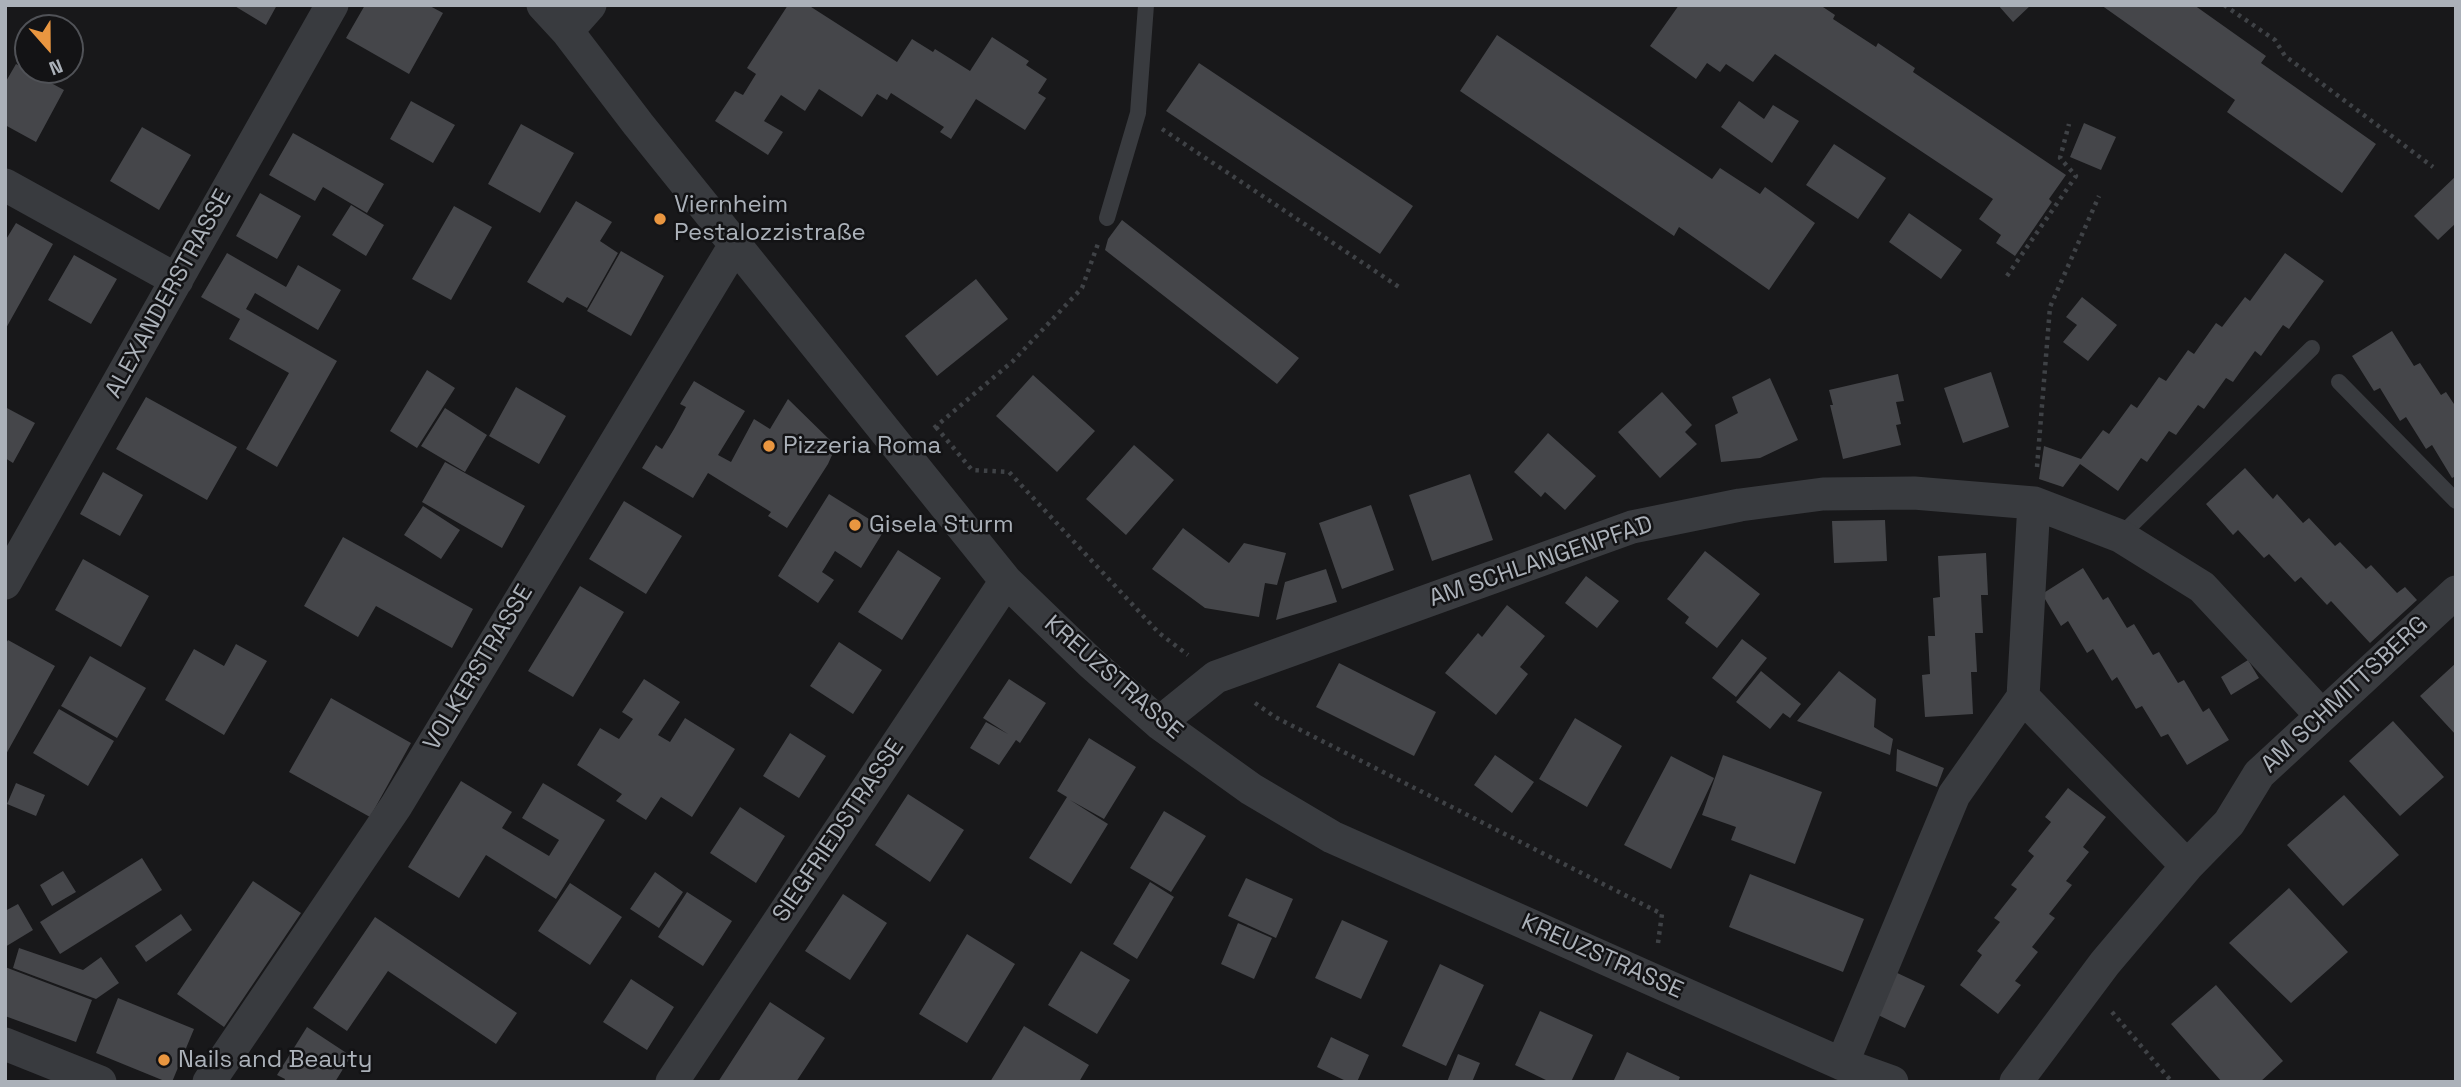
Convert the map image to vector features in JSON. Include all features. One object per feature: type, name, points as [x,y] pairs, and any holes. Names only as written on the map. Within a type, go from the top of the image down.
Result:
[{"type":"street","name":"ALEXANDERSTRASSE","points":[[5,583],[332,5]]},
{"type":"street","name":"KREUZSTRASSE","points":[[543,5],[567,31],[735,245],[1006,581],[1091,663],[1159,723],[1251,789],[1332,837],[1419,878],[1653,978],[1842,1063],[1892,1082]]},
{"type":"street","points":[[567,31],[590,5]]},
{"type":"street","points":[[5,185],[177,280]]},
{"type":"street","name":"VOLKERSTRASSE","points":[[209,1082],[396,806],[735,245]]},
{"type":"street","name":"AM SCHLANGENPFAD","points":[[1159,723],[1216,677],[1632,527],[1740,505],[1823,494],[1914,492],[2034,503],[2120,536],[2202,587],[2321,715]]},
{"type":"street","points":[[1842,1063],[1954,795],[2023,697],[2034,503]]},
{"type":"street","name":"SIEGFRIEDSTRASSE","points":[[672,1082],[1006,581]]},
{"type":"street","name":"AM SCHMITTSBERG","points":[[2016,1082],[2088,985],[2187,866],[2229,823],[2259,774],[2456,592]]},
{"type":"street","points":[[2023,697],[2187,866]]},
{"type":"street","points":[[5,1044],[100,1082]]},
{"type":"lane","points":[[1107,218],[1138,113],[1146,5]]},
{"type":"lane","points":[[2120,536],[2312,348]]},
{"type":"lane","points":[[2339,382],[2456,501]]},
{"type":"path","points":[[2224,5],[2275,40],[2285,56],[2432,167]]},
{"type":"path","points":[[1138,113],[1402,289]]},
{"type":"path","points":[[2007,276],[2076,176],[2060,158],[2069,124]]},
{"type":"path","points":[[2034,503],[2050,307],[2099,196]]},
{"type":"path","points":[[904,453],[1013,361],[1082,288],[1107,218]]},
{"type":"path","points":[[936,427],[972,470],[1009,472],[1159,633],[1216,677],[1275,717],[1662,914],[1653,978]]},
{"type":"path","points":[[2088,985],[2172,1082]]},
{"type":"building","points":[[233,5],[277,5],[266,25]]},
{"type":"building","points":[[365,5],[428,5],[443,13],[409,74],[346,38]]},
{"type":"building","points":[[788,5],[808,5],[897,62],[912,39],[933,52],[935,49],[970,71],[992,37],[1029,61],[1026,65],[1047,79],[1038,93],[1046,98],[1025,130],[976,99],[951,139],[940,132],[944,127],[891,93],[887,100],[877,94],[862,117],[819,89],[805,111],[781,95],[764,121],[783,132],[768,155],[715,121],[735,91],[743,95],[756,74],[747,68]]},
{"type":"building","points":[[1679,5],[1820,5],[1835,15],[1833,19],[1876,47],[1878,43],[1915,68],[1913,72],[2066,175],[2049,199],[2052,202],[2015,256],[1996,243],[2001,235],[1979,219],[1993,199],[1775,54],[1753,82],[1726,64],[1720,72],[1707,63],[1696,79],[1650,46]]},
{"type":"building","points":[[1998,5],[2031,5],[2013,22]]},
{"type":"building","points":[[2101,5],[2194,5],[2266,56],[2261,63],[2376,144],[2342,193],[2227,112],[2235,100]]},
{"type":"building","points":[[1497,35],[1712,179],[1720,168],[1760,194],[1765,187],[1815,223],[1769,290],[1679,227],[1674,236],[1460,91]]},
{"type":"building","points":[[1199,63],[1413,206],[1380,254],[1166,111]]},
{"type":"building","points":[[14,67],[14,84],[53,84],[64,90],[36,142],[5,125],[5,83]]},
{"type":"building","points":[[411,101],[455,125],[433,163],[390,139]]},
{"type":"building","points":[[1739,101],[1764,119],[1773,105],[1799,121],[1772,163],[1721,127]]},
{"type":"building","points":[[2084,123],[2116,137],[2101,170],[2070,157]]},
{"type":"building","points":[[521,124],[574,153],[540,213],[488,184]]},
{"type":"building","points":[[142,127],[191,155],[159,210],[110,181]]},
{"type":"building","points":[[293,133],[384,184],[367,213],[323,187],[315,201],[269,175]]},
{"type":"building","points":[[1834,144],[1886,178],[1858,219],[1806,185]]},
{"type":"building","points":[[2456,176],[2456,223],[2438,240],[2414,216]]},
{"type":"building","points":[[260,193],[301,216],[277,259],[236,236]]},
{"type":"building","points":[[576,201],[612,222],[600,241],[618,253],[587,308],[567,297],[563,303],[527,282]]},
{"type":"building","points":[[351,205],[384,225],[366,256],[332,235]]},
{"type":"building","points":[[454,206],[492,227],[451,300],[412,279]]},
{"type":"building","points":[[1909,213],[1962,250],[1941,279],[1889,242]]},
{"type":"building","points":[[1122,220],[1299,358],[1277,384],[1105,250],[1108,239]]},
{"type":"building","points":[[16,223],[53,244],[5,330],[5,241]]},
{"type":"building","points":[[621,251],[664,276],[631,336],[587,311]]},
{"type":"building","points":[[227,253],[286,287],[298,265],[341,290],[318,330],[255,293],[246,309],[337,361],[277,467],[246,449],[289,373],[229,339],[240,319],[201,297]]},
{"type":"building","points":[[2285,253],[2324,281],[2289,329],[2283,325],[2261,356],[2255,351],[2233,382],[2226,378],[2204,409],[2198,405],[2176,435],[2169,431],[2147,462],[2141,458],[2118,491],[2080,464],[2063,487],[2039,479],[2044,446],[2081,459],[2103,430],[2109,434],[2131,404],[2137,408],[2159,377],[2166,381],[2188,350],[2194,354],[2216,323],[2222,327],[2245,297],[2250,301]]},
{"type":"building","points":[[74,255],[117,279],[91,324],[48,300]]},
{"type":"building","points":[[976,279],[1008,319],[937,376],[905,336]]},
{"type":"building","points":[[2082,297],[2117,325],[2088,361],[2063,342],[2077,325],[2066,317]]},
{"type":"building","points":[[2392,331],[2414,366],[2420,363],[2441,395],[2446,392],[2456,407],[2456,476],[2452,478],[2432,445],[2426,449],[2406,417],[2400,421],[2380,388],[2374,391],[2352,356]]},
{"type":"building","points":[[427,370],[455,388],[417,448],[390,431]]},
{"type":"building","points":[[1991,372],[2009,427],[1963,443],[1944,388]]},
{"type":"building","points":[[1898,374],[1904,401],[1896,402],[1901,424],[1896,425],[1901,445],[1843,459],[1829,390]]},
{"type":"building","points":[[1033,375],[1095,431],[1057,472],[996,416]]},
{"type":"building","points":[[1770,378],[1798,440],[1760,458],[1721,462],[1715,425],[1738,413],[1732,397]]},
{"type":"building","points":[[694,381],[745,411],[718,455],[731,462],[754,419],[770,429],[788,399],[836,446],[828,464],[787,528],[768,516],[771,512],[708,473],[693,498],[642,468],[656,445],[662,449],[674,429],[686,407],[680,404]]},
{"type":"building","points":[[516,387],[566,416],[539,464],[489,436]]},
{"type":"building","points":[[1662,392],[1692,425],[1685,432],[1697,444],[1660,478],[1618,432]]},
{"type":"building","points":[[146,397],[237,447],[207,500],[116,449]]},
{"type":"building","points":[[5,407],[35,423],[13,463],[5,458]]},
{"type":"building","points":[[445,408],[487,435],[465,472],[421,446]]},
{"type":"building","points":[[1548,433],[1596,476],[1565,510],[1545,492],[1541,497],[1514,472]]},
{"type":"building","points":[[1134,445],[1174,480],[1126,535],[1086,499]]},
{"type":"building","points":[[445,462],[525,506],[502,548],[422,502]]},
{"type":"building","points":[[2245,468],[2273,499],[2277,494],[2303,523],[2309,518],[2335,546],[2340,542],[2366,569],[2371,565],[2397,593],[2405,587],[2417,600],[2370,643],[2331,601],[2327,605],[2301,577],[2295,582],[2269,554],[2264,558],[2238,530],[2233,535],[2206,504]]},
{"type":"building","points":[[103,472],[143,495],[120,536],[80,514]]},
{"type":"building","points":[[1470,474],[1493,540],[1432,561],[1409,495]]},
{"type":"building","points":[[829,494],[885,529],[861,568],[835,551],[822,572],[834,580],[818,603],[778,576]]},
{"type":"building","points":[[624,501],[682,536],[646,594],[589,559]]},
{"type":"building","points":[[1371,505],[1394,570],[1342,589],[1319,523]]},
{"type":"building","points":[[423,506],[460,530],[441,559],[404,535]]},
{"type":"building","points":[[1885,520],[1887,561],[1834,563],[1832,521]]},
{"type":"building","points":[[1183,528],[1229,563],[1244,543],[1286,553],[1277,585],[1265,583],[1259,617],[1205,608],[1152,569]]},
{"type":"building","points":[[343,537],[473,609],[452,648],[376,606],[358,637],[304,606]]},
{"type":"building","points":[[898,550],[941,578],[902,640],[858,612]]},
{"type":"building","points":[[1705,551],[1760,594],[1717,648],[1685,623],[1689,617],[1667,599]]},
{"type":"building","points":[[1986,553],[1988,595],[1981,595],[1983,633],[1975,633],[1977,672],[1971,672],[1973,714],[1925,717],[1922,675],[1930,674],[1928,636],[1935,636],[1933,598],[1940,597],[1938,556]]},
{"type":"building","points":[[83,559],[149,596],[121,647],[55,610]]},
{"type":"building","points":[[2083,568],[2103,600],[2108,597],[2127,628],[2134,624],[2153,655],[2159,652],[2178,683],[2184,680],[2203,712],[2209,708],[2229,740],[2187,765],[2168,734],[2161,737],[2142,706],[2136,709],[2117,677],[2112,681],[2093,649],[2087,653],[2068,621],[2061,626],[2042,594]]},
{"type":"building","points":[[1326,569],[1337,602],[1276,620],[1285,582]]},
{"type":"building","points":[[1586,576],[1619,601],[1597,628],[1565,603]]},
{"type":"building","points":[[580,586],[624,612],[573,697],[528,671]]},
{"type":"building","points":[[1507,605],[1545,636],[1520,667],[1528,674],[1496,715],[1445,673],[1478,633],[1482,637]]},
{"type":"building","points":[[1742,639],[1767,658],[1736,697],[1712,678]]},
{"type":"building","points":[[8,640],[55,666],[5,756],[5,645]]},
{"type":"building","points":[[839,642],[882,670],[853,714],[810,686]]},
{"type":"building","points":[[236,644],[267,661],[224,735],[165,700],[194,649],[224,666]]},
{"type":"building","points":[[90,656],[146,688],[117,738],[61,706]]},
{"type":"building","points":[[2248,660],[2259,678],[2231,695],[2221,677]]},
{"type":"building","points":[[1339,663],[1436,712],[1414,756],[1316,707]]},
{"type":"building","points":[[2456,663],[2456,735],[2420,696]]},
{"type":"building","points":[[1761,671],[1801,704],[1790,718],[1783,713],[1770,729],[1736,702]]},
{"type":"building","points":[[1839,671],[1876,699],[1874,727],[1893,739],[1890,755],[1797,721]]},
{"type":"building","points":[[644,679],[680,702],[658,735],[670,742],[685,718],[735,749],[692,817],[661,797],[646,820],[616,801],[622,794],[577,765],[600,728],[619,739],[633,719],[622,712]]},
{"type":"building","points":[[1009,679],[1046,703],[1020,743],[1016,740],[999,765],[970,748],[986,722],[1008,734],[983,718]]},
{"type":"building","points":[[331,698],[411,743],[370,817],[289,772]]},
{"type":"building","points":[[59,709],[114,741],[88,786],[33,753]]},
{"type":"building","points":[[1575,718],[1622,746],[1587,807],[1539,779]]},
{"type":"building","points":[[2393,721],[2444,777],[2400,816],[2349,761]]},
{"type":"building","points":[[790,733],[826,756],[799,798],[763,776]]},
{"type":"building","points":[[1089,738],[1136,767],[1104,819],[1070,800],[1108,824],[1071,884],[1029,858],[1067,797],[1057,791]]},
{"type":"building","points":[[1897,749],[1944,768],[1937,787],[1896,771]]},
{"type":"building","points":[[1495,755],[1534,782],[1512,813],[1474,785]]},
{"type":"building","points":[[1723,755],[1822,792],[1795,864],[1731,840],[1736,827],[1702,815]]},
{"type":"building","points":[[1671,756],[1714,778],[1671,869],[1624,845]]},
{"type":"building","points":[[461,781],[512,812],[502,828],[549,856],[559,840],[522,818],[543,783],[605,820],[556,899],[486,855],[459,898],[408,867]]},
{"type":"building","points":[[16,783],[45,795],[36,816],[7,804]]},
{"type":"building","points":[[2068,788],[2106,817],[2083,847],[2089,852],[2066,881],[2072,885],[2049,914],[2055,918],[2032,947],[2038,952],[2015,981],[2021,985],[1998,1014],[1960,985],[1982,955],[1977,951],[2000,922],[1994,918],[2017,889],[2011,885],[2034,856],[2028,851],[2051,822],[2045,817]]},
{"type":"building","points":[[908,794],[964,830],[930,882],[875,845]]},
{"type":"building","points":[[2344,795],[2399,855],[2343,906],[2287,845]]},
{"type":"building","points":[[740,807],[785,836],[756,883],[710,853]]},
{"type":"building","points":[[1164,811],[1206,836],[1171,892],[1130,868]]},
{"type":"building","points":[[142,858],[162,890],[60,954],[40,922]]},
{"type":"building","points":[[63,871],[76,892],[52,906],[40,885]]},
{"type":"building","points":[[655,872],[683,892],[659,928],[630,909]]},
{"type":"building","points":[[1750,874],[1864,919],[1843,972],[1729,927]]},
{"type":"building","points":[[1246,878],[1293,899],[1276,938],[1228,916]]},
{"type":"building","points":[[253,881],[301,913],[224,1027],[177,994]]},
{"type":"building","points":[[1150,882],[1174,897],[1137,959],[1113,944]]},
{"type":"building","points":[[570,883],[622,917],[590,965],[538,931]]},
{"type":"building","points":[[2289,888],[2348,952],[2291,1003],[2229,943]]},
{"type":"building","points":[[687,892],[732,921],[703,966],[658,937]]},
{"type":"building","points":[[843,894],[887,923],[850,980],[805,951]]},
{"type":"building","points":[[18,904],[33,930],[5,947],[5,911]]},
{"type":"building","points":[[181,914],[192,930],[146,962],[135,946]]},
{"type":"building","points":[[375,917],[517,1013],[496,1044],[388,971],[347,1031],[313,1008]]},
{"type":"building","points":[[1342,920],[1388,941],[1361,999],[1315,978]]},
{"type":"building","points":[[1238,923],[1272,938],[1254,979],[1221,964]]},
{"type":"building","points":[[967,934],[1015,964],[967,1043],[919,1014]]},
{"type":"building","points":[[19,948],[83,970],[101,957],[119,983],[96,999],[13,968]]},
{"type":"building","points":[[1081,951],[1130,980],[1097,1034],[1048,1005]]},
{"type":"building","points":[[1440,964],[1484,985],[1446,1066],[1402,1046]]},
{"type":"building","points":[[5,967],[92,1000],[76,1042],[5,1016]]},
{"type":"building","points":[[1893,971],[1925,986],[1905,1028],[1874,1013]]},
{"type":"building","points":[[631,979],[674,1007],[647,1050],[603,1022]]},
{"type":"building","points":[[2216,985],[2283,1061],[2260,1082],[2222,1082],[2171,1024]]},
{"type":"building","points":[[118,998],[194,1029],[172,1082],[96,1053]]},
{"type":"building","points":[[770,1002],[825,1038],[796,1082],[718,1082]]},
{"type":"building","points":[[1540,1011],[1593,1035],[1571,1082],[1550,1082],[1515,1065]]},
{"type":"building","points":[[1024,1026],[1089,1065],[1079,1082],[990,1082]]},
{"type":"building","points":[[307,1027],[351,1056],[335,1082],[284,1082],[285,1079],[277,1075]]},
{"type":"building","points":[[1331,1037],[1369,1055],[1357,1082],[1348,1082],[1317,1067]]},
{"type":"building","points":[[1627,1052],[1680,1077],[1678,1082],[1613,1082]]},
{"type":"building","points":[[1458,1054],[1480,1063],[1472,1082],[1447,1082]]},
{"type":"place","name":"Viernheim Pestalozzistraße","points":[[660,219]]},
{"type":"place","name":"Pizzeria Roma","points":[[769,446]]},
{"type":"place","name":"Gisela Sturm","points":[[855,525]]},
{"type":"place","name":"Nails and Beauty","points":[[164,1060]]}]
